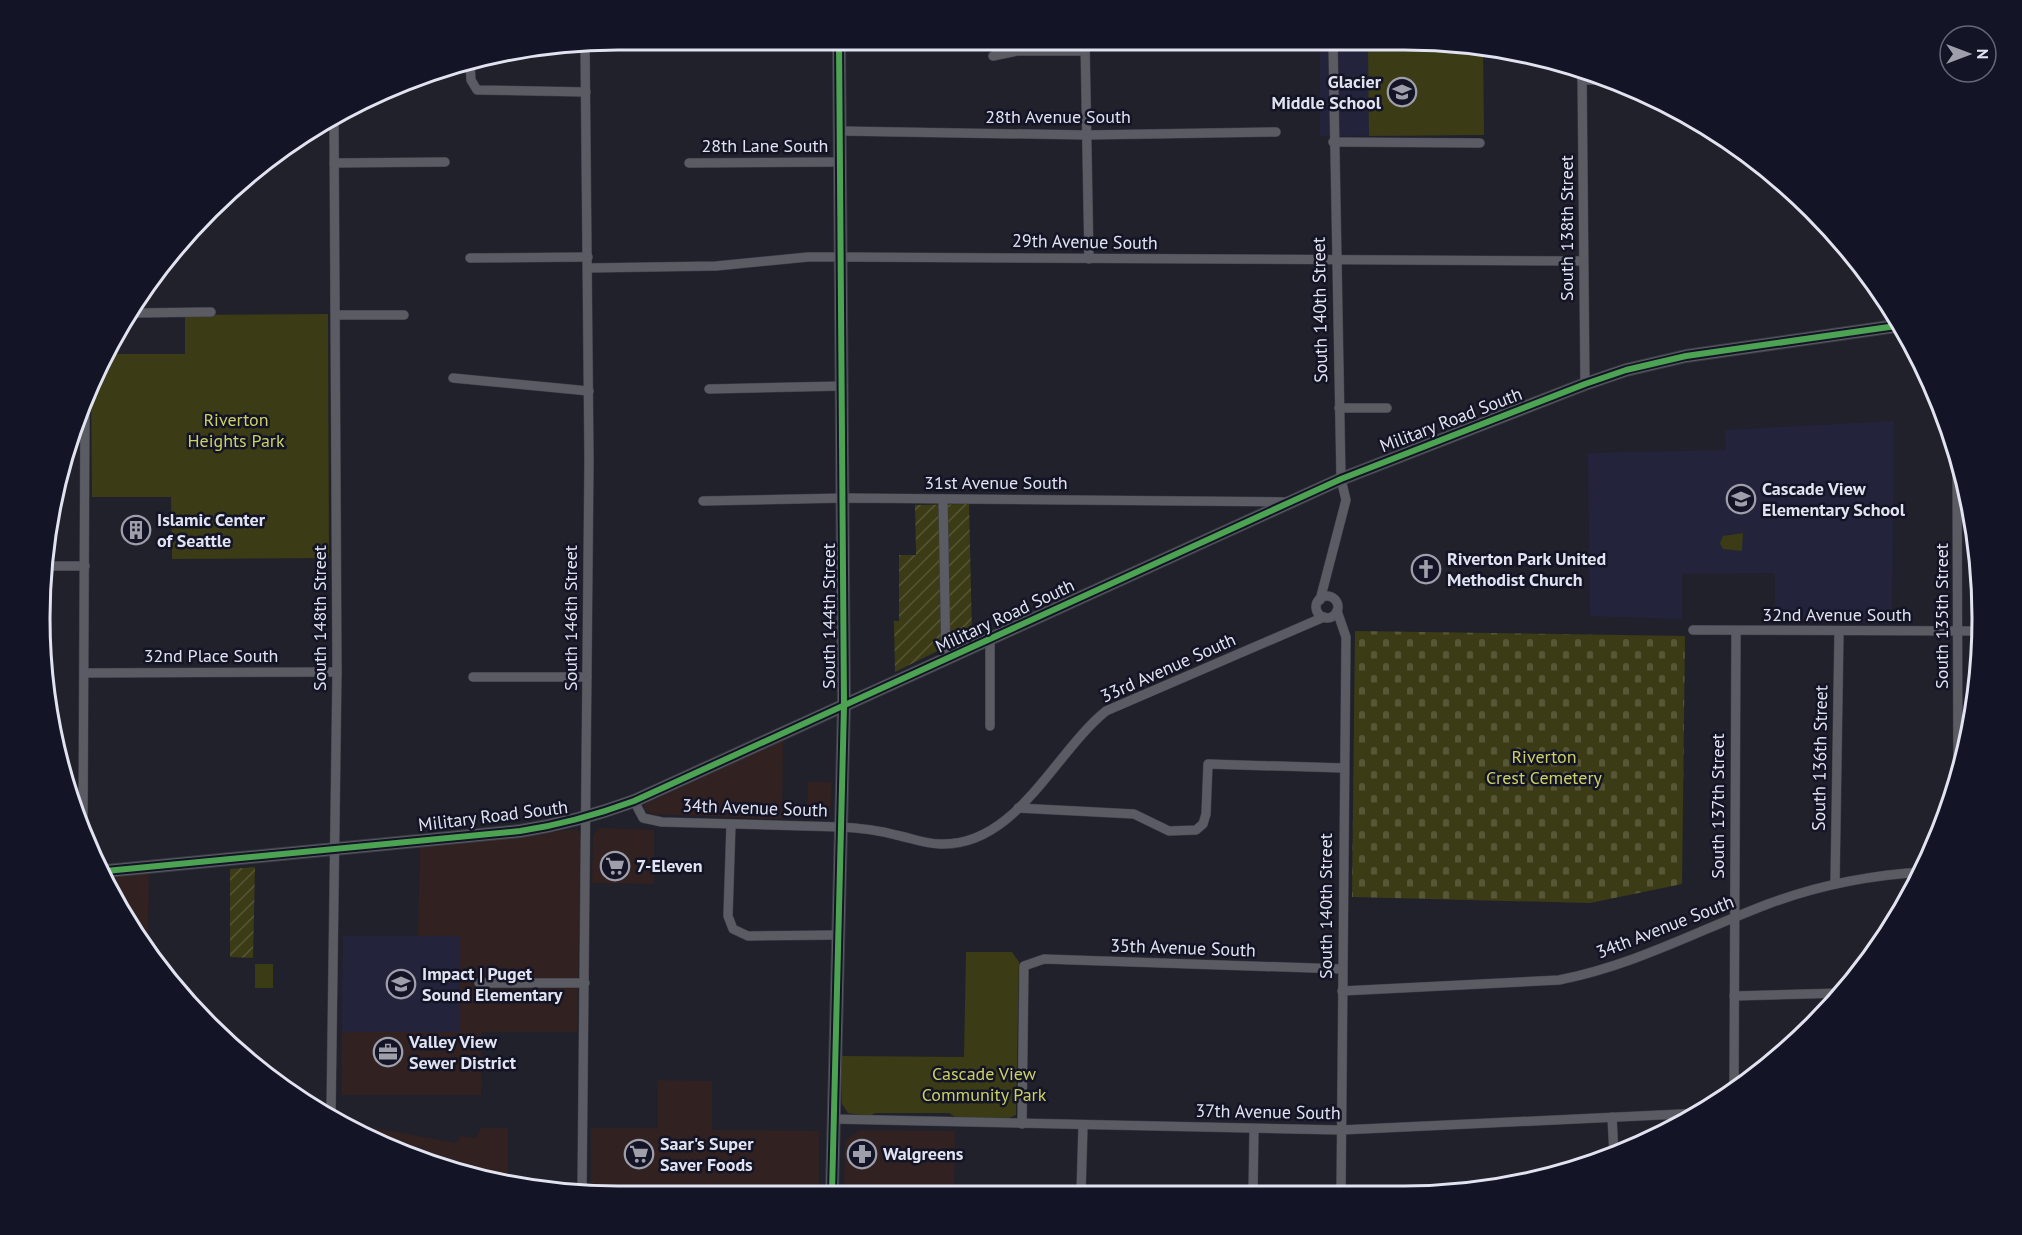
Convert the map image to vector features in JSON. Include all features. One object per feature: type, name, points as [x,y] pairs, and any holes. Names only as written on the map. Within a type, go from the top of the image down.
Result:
[{"type":"street","name":"South 144th Street","points":[[832,1186],[844,706],[839,50]]},
{"type":"street","points":[[993,56],[1034,50]]},
{"type":"street","points":[[1085,50],[1089,259]]},
{"type":"street","name":"South 140th Street","points":[[1318,604],[1328,574],[1346,500],[1341,478],[1335,261],[1333,50]]},
{"type":"street","name":"South 146th Street","points":[[582,1184],[589,391],[585,51]]},
{"type":"street","points":[[470,69],[471,80],[477,90],[586,92]]},
{"type":"street","name":"South 138th Street","points":[[1582,78],[1585,384]]},
{"type":"street","name":"South 148th Street","points":[[331,1108],[337,672],[334,125]]},
{"type":"street","name":"28th Avenue South","points":[[840,131],[1087,135],[1276,132]]},
{"type":"street","points":[[1333,142],[1480,143]]},
{"type":"street","points":[[334,163],[445,162]]},
{"type":"street","name":"28th Lane South","points":[[689,163],[840,162]]},
{"type":"street","name":"29th Avenue South","points":[[588,268],[716,266],[841,256],[1583,261]]},
{"type":"street","points":[[470,258],[588,257]]},
{"type":"street","points":[[139,313],[211,312]]},
{"type":"street","points":[[336,315],[404,315]]},
{"type":"street","name":"Military Road South","points":[[109,871],[520,831],[586,818],[634,801],[990,641],[1341,478],[1585,384],[1626,370],[1686,356],[1892,327]]},
{"type":"street","points":[[453,378],[589,391]]},
{"type":"street","points":[[709,389],[843,386]]},
{"type":"street","points":[[1339,408],[1387,408]]},
{"type":"street","points":[[83,809],[85,422]]},
{"type":"street","name":"South 135th Street","points":[[1957,488],[1958,743]]},
{"type":"street","name":"31st Avenue South","points":[[703,501],[844,498],[1289,502]]},
{"type":"street","points":[[943,499],[946,660]]},
{"type":"street","points":[[52,566],[85,566]]},
{"type":"street","name":"South 140th Street","points":[[1328,574],[1330,597]]},
{"type":"street","points":[[1330,597],[1336,601],[1333,616],[1318,604],[1330,597]]},
{"type":"street","name":"33rd Avenue South","points":[[1296,629],[1318,604]]},
{"type":"street","name":"South 140th Street","points":[[1333,616],[1346,637],[1341,1186]]},
{"type":"street","name":"33rd Avenue South","points":[[1018,808],[1084,730],[1106,711],[1296,629],[1333,616]]},
{"type":"street","name":"32nd Avenue South","points":[[1693,630],[1972,631]]},
{"type":"street","name":"South 137th Street","points":[[1734,1080],[1736,631]]},
{"type":"street","name":"South 136th Street","points":[[1835,884],[1839,632]]},
{"type":"street","points":[[990,641],[990,726]]},
{"type":"street","name":"32nd Place South","points":[[85,673],[337,672]]},
{"type":"street","points":[[473,677],[587,677]]},
{"type":"street","points":[[1018,808],[1134,814],[1169,831],[1196,830],[1203,824],[1206,814],[1208,764],[1344,768]]},
{"type":"street","name":"34th Avenue South","points":[[634,801],[643,818],[649,820],[867,829],[930,843],[958,843],[989,834],[1018,808]]},
{"type":"street","points":[[731,824],[728,916],[733,929],[748,936],[838,935]]},
{"type":"street","name":"34th Avenue South","points":[[1342,991],[1559,980],[1634,960],[1734,918],[1813,889],[1892,873],[1912,872]]},
{"type":"street","name":"35th Avenue South","points":[[1022,1124],[1024,966],[1044,959],[1342,969]]},
{"type":"street","points":[[479,983],[585,983]]},
{"type":"street","points":[[1734,996],[1831,993]]},
{"type":"street","name":"37th Avenue South","points":[[833,1119],[1341,1130],[1679,1114]]},
{"type":"street","points":[[1612,1117],[1613,1145]]},
{"type":"street","points":[[1081,1186],[1083,1126]]},
{"type":"street","points":[[1253,1186],[1254,1129]]},
{"type":"shaded area","name":"Glacier Middle School","points":[[1320,50],[1442,51],[1483,55],[1484,135],[1320,136]]},
{"type":"shaded area","name":"Cascade View Elementary School","points":[[1894,421],[1892,623],[1775,621],[1775,573],[1682,574],[1682,619],[1590,616],[1588,453],[1726,450],[1725,430]]},
{"type":"shaded area","points":[[783,740],[782,819],[652,814],[644,809],[645,804]]},
{"type":"shaded area","points":[[808,782],[832,782],[830,816],[807,819]]},
{"type":"shaded area","points":[[599,828],[654,830],[654,884],[592,883],[593,836]]},
{"type":"shaded area","points":[[577,829],[581,836],[577,1032],[482,1032],[481,1095],[342,1095],[342,1032],[459,1032],[460,936],[418,936],[420,847]]},
{"type":"shaded area","points":[[149,873],[148,937],[126,902],[113,878]]},
{"type":"shaded area","name":"Impact | Puget Sound Elementary","points":[[343,936],[460,936],[460,1032],[342,1032]]},
{"type":"shaded area","points":[[658,1080],[712,1081],[712,1130],[819,1131],[819,1186],[591,1185],[591,1128],[658,1128]]},
{"type":"shaded area","points":[[481,1128],[508,1128],[508,1175],[435,1155],[371,1129],[457,1143],[460,1136],[476,1138]]},
{"type":"shaded area","points":[[860,1130],[955,1131],[954,1186],[844,1186],[845,1140]]},
{"type":"green space","name":"Glacier Middle School","points":[[1368,50],[1442,51],[1483,55],[1484,135],[1369,136]]},
{"type":"green space","name":"Riverton Heights Park","points":[[328,314],[329,558],[172,559],[171,497],[92,497],[91,405],[108,366],[115,354],[185,354],[185,315]]},
{"type":"green space","points":[[969,504],[972,634],[895,672],[894,621],[899,621],[899,555],[916,555],[915,505]]},
{"type":"green space","points":[[1743,533],[1742,551],[1723,549],[1720,543],[1723,536]]},
{"type":"green space","name":"Riverton Crest Cemetery","points":[[1355,631],[1685,636],[1682,884],[1590,903],[1352,897]]},
{"type":"green space","points":[[255,867],[253,958],[230,957],[230,869]]},
{"type":"green space","name":"Cascade View Community Park","points":[[966,952],[1012,952],[1019,962],[1016,1115],[1009,1118],[957,1118],[949,1113],[875,1113],[870,1116],[848,1113],[842,1104],[841,1056],[964,1057]]},
{"type":"green space","points":[[255,964],[273,964],[273,988],[255,988]]},
{"type":"cycle path","points":[[832,1186],[844,706],[839,50]]},
{"type":"cycle path","points":[[109,871],[520,831],[592,815],[634,801],[1341,479],[1585,384],[1626,370],[1686,356],[1892,327]]},
{"type":"place","name":"Glacier Middle School","points":[[1402,92]]},
{"type":"place","name":"Cascade View Elementary School","points":[[1741,499]]},
{"type":"place","name":"Islamic Center of Seattle","points":[[136,530]]},
{"type":"place","name":"Riverton Park United Methodist Church","points":[[1426,569]]},
{"type":"place","name":"7-Eleven","points":[[615,866]]},
{"type":"place","name":"Impact | Puget Sound Elementary","points":[[401,984]]},
{"type":"place","name":"Valley View Sewer District","points":[[388,1052]]},
{"type":"place","name":"Saar's Super Saver Foods","points":[[639,1154]]},
{"type":"place","name":"Walgreens","points":[[862,1154]]}]
